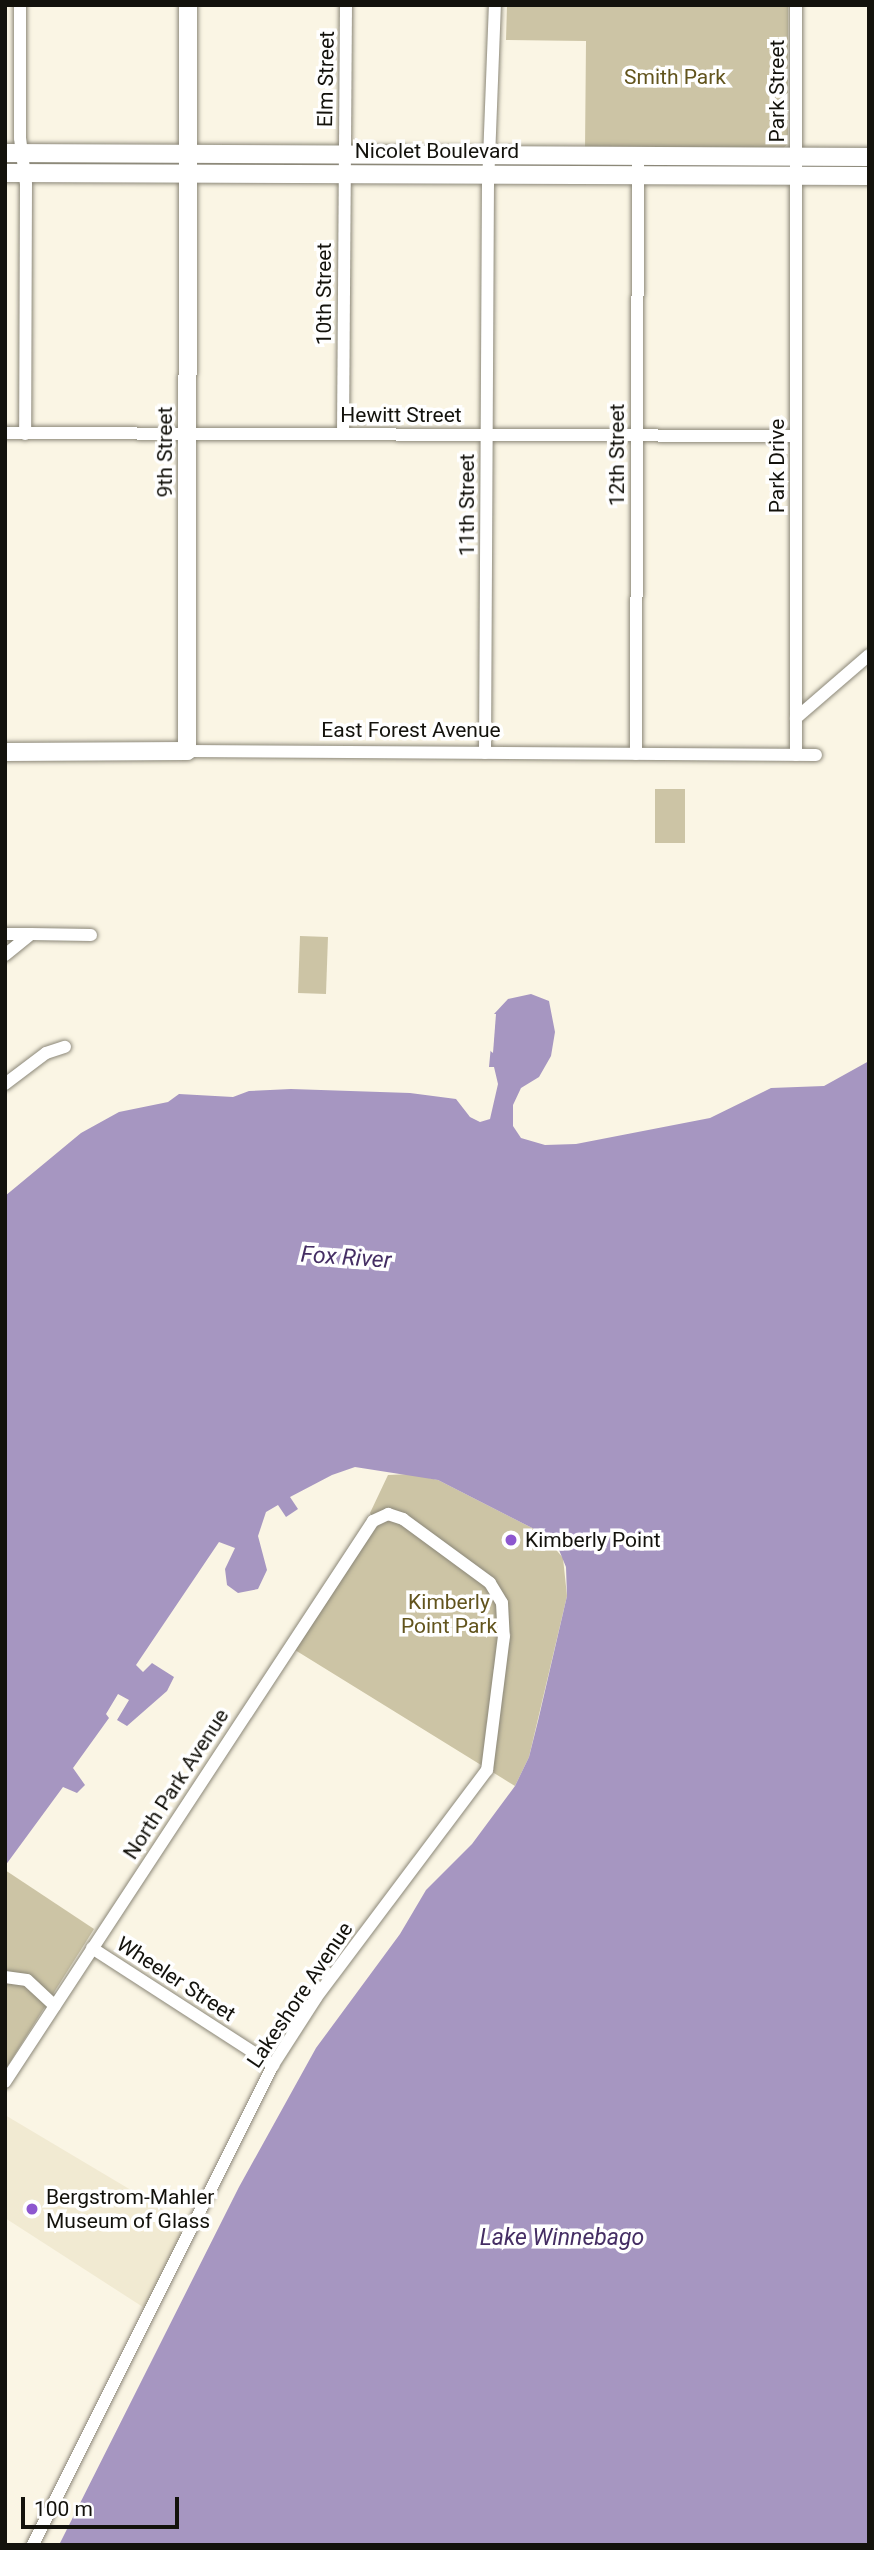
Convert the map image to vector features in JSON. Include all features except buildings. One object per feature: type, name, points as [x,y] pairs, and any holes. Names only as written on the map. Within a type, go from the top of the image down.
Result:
[{"type":"street","points":[[20,5],[14,153],[25,173],[25,433]]},
{"type":"street","name":"9th Street","points":[[187,751],[188,5]]},
{"type":"street","name":"Elm Street","points":[[344,154],[346,5]]},
{"type":"street","name":"11th Street","points":[[485,754],[489,173],[495,5]]},
{"type":"street","name":"Park Street","points":[[796,5],[796,176]]},
{"type":"street","name":"Nicolet Boulevard","points":[[14,153],[869,157]]},
{"type":"street","name":"10th Street","points":[[343,434],[344,154]]},
{"type":"street","name":"12th Street","points":[[636,754],[638,156]]},
{"type":"street","name":"Nicolet Boulevard","points":[[5,173],[869,176]]},
{"type":"street","name":"Park Drive","points":[[796,176],[796,755]]},
{"type":"street","name":"Hewitt Street","points":[[5,433],[796,436]]},
{"type":"street","points":[[796,718],[869,655]]},
{"type":"street","name":"East Forest Avenue","points":[[5,752],[816,755]]},
{"type":"street","points":[[5,934],[91,936]]},
{"type":"street","points":[[5,955],[31,934]]},
{"type":"street","points":[[5,1084],[46,1053],[65,1047]]},
{"type":"street","name":"Lakeshore Avenue","points":[[33,2545],[273,2065],[324,1987],[475,1791],[492,1749],[504,1636],[502,1603],[490,1583],[471,1567],[412,1524],[385,1515]]},
{"type":"street","name":"North Park Avenue","points":[[5,2082],[345,1558],[366,1528],[385,1515]]},
{"type":"street","name":"Wheeler Street","points":[[92,1948],[273,2065]]},
{"type":"street","points":[[5,1977],[27,1980],[55,2006]]},
{"type":"shaded area","points":[[5,2115],[188,2224],[146,2309],[5,2218]]},
{"type":"green space","name":"Smith Park","points":[[507,5],[788,5],[788,144],[781,150],[585,149],[586,41],[506,40]]},
{"type":"green space","points":[[37,161],[173,162],[38,165]]},
{"type":"green space","points":[[201,161],[331,161],[331,166],[201,166]]},
{"type":"green space","points":[[623,162],[624,167],[505,164]]},
{"type":"green space","points":[[355,163],[476,164],[358,167]]},
{"type":"green space","points":[[777,163],[777,168],[662,164]]},
{"type":"green space","points":[[655,789],[685,789],[685,843],[655,843]]},
{"type":"green space","points":[[300,936],[328,937],[326,994],[298,993]]},
{"type":"green space","name":"Kimberly Point Park","points":[[411,1474],[438,1480],[542,1533],[563,1558],[567,1596],[529,1757],[515,1786],[295,1650],[377,1526],[370,1513],[388,1475]]},
{"type":"green space","points":[[5,1870],[94,1929],[5,2070]]},
{"type":"water","name":"Lake Winnebago","points":[[531,994],[549,1001],[555,1032],[551,1056],[539,1077],[521,1088],[513,1105],[513,1126],[521,1138],[545,1145],[576,1144],[710,1118],[771,1088],[824,1086],[869,1061],[869,2545],[59,2545],[239,2187],[316,2048],[400,1934],[426,1890],[472,1844],[515,1786],[529,1757],[538,1721],[567,1596],[566,1567],[559,1550],[542,1533],[438,1480],[355,1467],[332,1475],[290,1497],[298,1509],[286,1517],[278,1505],[266,1512],[258,1536],[267,1570],[258,1589],[238,1593],[227,1585],[225,1569],[235,1548],[219,1542],[136,1665],[143,1672],[152,1663],[174,1677],[167,1691],[127,1726],[117,1720],[129,1700],[118,1694],[106,1714],[109,1718],[73,1768],[85,1785],[77,1793],[63,1787],[5,1866],[5,1196],[81,1133],[119,1112],[168,1102],[179,1094],[233,1097],[249,1091],[291,1089],[410,1093],[456,1099],[470,1117],[480,1122],[490,1119],[498,1084],[494,1067],[489,1067],[494,1014],[508,999]]},
{"type":"pier","points":[[491,1014],[496,1014],[493,1053],[488,1049]]},
{"type":"place","name":"Kimberly Point","points":[[511,1540]]},
{"type":"place","name":"Bergstrom-Mahler Museum of Glass","points":[[32,2209]]},
{"type":"water label","name":"Fox River","points":[[346,1258]]}]
